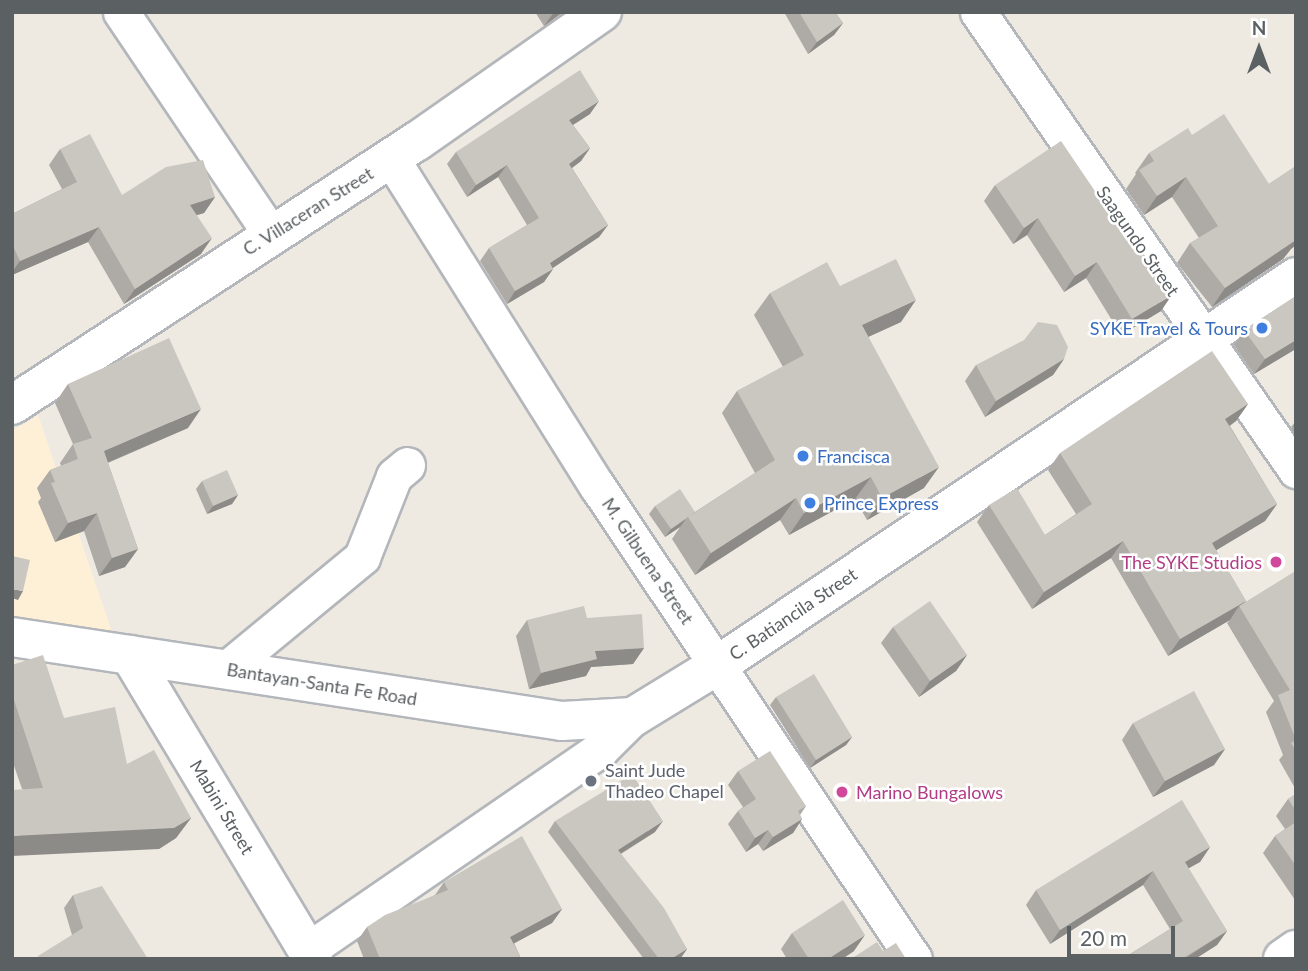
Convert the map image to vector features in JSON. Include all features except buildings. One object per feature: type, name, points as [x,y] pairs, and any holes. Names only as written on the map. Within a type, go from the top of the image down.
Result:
[{"type":"main road","name":"C. Villaceran Street","points":[[12,405],[391,158],[601,12]]},
{"type":"main road","name":"C. Batiancila Street","points":[[633,717],[718,665],[1296,277]]},
{"type":"main road","name":"Bantayan-Santa Fe Road","points":[[12,637],[562,721],[633,717]]},
{"type":"main road","name":"Mabini Street","points":[[130,655],[305,956]]},
{"type":"main road","points":[[1283,959],[1296,950]]},
{"type":"street","points":[[121,12],[271,234]]},
{"type":"street","name":"Saagundo Street","points":[[978,12],[1296,470]]},
{"type":"street","name":"M. Gilbuena Street","points":[[391,158],[597,486],[914,959]]},
{"type":"street","points":[[225,670],[362,557],[394,476],[407,464]]},
{"type":"street","name":"C. Batiancila Street","points":[[305,956],[601,748],[633,717]]},
{"type":"shaded area","points":[[38,415],[113,635],[12,616],[12,431]]},
{"type":"place","name":"SYKE Travel & Tours","points":[[1262,328]]},
{"type":"place","name":"Francisca","points":[[803,456]]},
{"type":"place","name":"Prince Express","points":[[810,503]]},
{"type":"place","name":"The SYKE Studios","points":[[1276,562]]},
{"type":"place","name":"Saint Jude Thadeo Chapel","points":[[591,781]]},
{"type":"place","name":"Marino Bungalows","points":[[842,792]]}]
